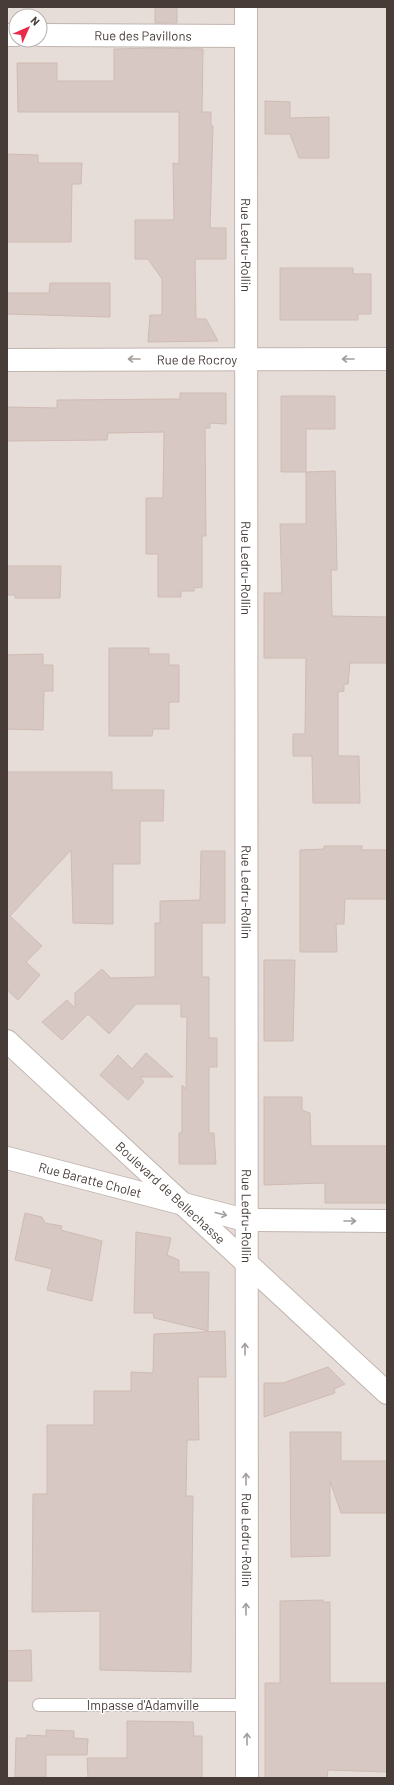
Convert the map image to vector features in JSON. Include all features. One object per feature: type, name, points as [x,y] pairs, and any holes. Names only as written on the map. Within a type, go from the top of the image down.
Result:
[{"type":"street","name":"Rue Ledru-Rollin","points":[[246,7],[245,1262],[247,1778]]},
{"type":"street","name":"Rue des Pavillons","points":[[48,35],[246,36]]},
{"type":"street","name":"Rue de Rocroy","points":[[7,360],[387,359]]},
{"type":"street","name":"Boulevard de Bellechasse","points":[[7,1041],[387,1393]]},
{"type":"street","name":"Rue Baratte Cholet","points":[[7,1158],[245,1220],[387,1221]]},
{"type":"lane","name":"Impasse d'Adamville","points":[[39,1705],[246,1705]]},
{"type":"shaded area","points":[[7,7],[387,7],[387,1778],[7,1778]]},
{"type":"building","points":[[155,7],[177,7],[177,23],[155,23]]},
{"type":"building","points":[[114,49],[203,49],[202,112],[211,112],[211,126],[213,126],[210,228],[226,228],[226,259],[195,259],[196,319],[206,319],[218,341],[148,342],[150,315],[162,315],[162,279],[148,259],[135,259],[135,220],[174,220],[173,163],[179,164],[179,112],[18,112],[17,63],[57,63],[57,81],[114,81]]},
{"type":"building","points":[[265,101],[290,102],[290,118],[329,117],[329,158],[299,158],[290,134],[265,134]]},
{"type":"building","points":[[7,154],[38,155],[38,163],[82,163],[81,184],[72,184],[71,242],[7,242]]},
{"type":"building","points":[[280,268],[353,268],[353,274],[371,274],[371,314],[358,314],[358,320],[280,320]]},
{"type":"building","points":[[50,283],[110,283],[110,317],[7,314],[7,293],[49,293]]},
{"type":"building","points":[[180,393],[226,393],[226,424],[210,423],[210,428],[205,428],[206,536],[202,536],[202,587],[194,588],[194,591],[181,591],[181,597],[158,597],[158,554],[146,554],[146,498],[163,498],[164,432],[108,433],[107,440],[7,441],[7,407],[57,408],[57,400],[180,399]]},
{"type":"building","points":[[281,396],[335,396],[335,429],[306,429],[306,472],[281,472]]},
{"type":"building","points":[[335,471],[337,570],[331,570],[332,616],[387,617],[387,663],[350,663],[348,684],[344,684],[344,691],[338,692],[338,756],[359,756],[360,803],[313,803],[312,756],[293,756],[293,734],[305,734],[306,658],[264,658],[264,593],[282,593],[280,524],[306,524],[306,472]]},
{"type":"building","points":[[7,566],[61,566],[60,598],[15,598],[15,595],[7,595]]},
{"type":"building","points":[[109,648],[149,648],[149,654],[169,654],[169,665],[179,665],[179,702],[169,702],[169,729],[153,729],[152,736],[109,736]]},
{"type":"building","points":[[43,654],[43,665],[53,665],[53,691],[44,691],[43,730],[7,729],[7,655]]},
{"type":"building","points":[[7,772],[112,772],[112,790],[164,790],[163,821],[140,821],[140,864],[113,864],[113,924],[73,923],[71,850],[10,916],[42,946],[26,962],[40,975],[18,1000],[7,990]]},
{"type":"building","points":[[324,846],[362,846],[362,850],[387,850],[387,899],[345,899],[344,924],[336,924],[337,952],[300,952],[300,850],[324,849]]},
{"type":"building","points":[[201,851],[225,851],[225,923],[202,923],[202,977],[209,977],[209,1038],[217,1038],[217,1067],[209,1067],[209,1133],[214,1133],[216,1164],[179,1164],[179,1133],[182,1133],[182,1085],[186,1089],[187,1017],[181,1017],[181,1004],[136,1004],[109,1034],[88,1014],[62,1040],[42,1022],[67,1000],[75,1008],[75,993],[102,969],[111,978],[155,977],[155,923],[160,923],[160,901],[200,900]]},
{"type":"building","points":[[264,960],[295,960],[293,1041],[264,1041]]},
{"type":"building","points":[[146,1053],[173,1077],[140,1077],[144,1082],[128,1100],[100,1075],[118,1055],[132,1069]]},
{"type":"building","points":[[264,1097],[302,1097],[302,1110],[310,1113],[311,1146],[387,1146],[387,1203],[325,1203],[325,1183],[264,1185]]},
{"type":"building","points":[[25,1213],[42,1217],[45,1223],[62,1226],[61,1230],[102,1241],[92,1301],[47,1290],[52,1269],[15,1260]]},
{"type":"building","points":[[136,1232],[171,1238],[167,1255],[179,1260],[179,1272],[209,1272],[208,1331],[154,1318],[153,1313],[134,1313]]},
{"type":"building","points":[[225,1331],[226,1377],[198,1377],[199,1440],[187,1440],[186,1496],[193,1496],[191,1672],[100,1670],[100,1611],[32,1612],[33,1494],[47,1494],[47,1425],[94,1425],[94,1391],[131,1391],[131,1372],[153,1373],[154,1334]]},
{"type":"building","points":[[328,1367],[345,1384],[334,1389],[335,1393],[264,1417],[264,1383],[283,1383]]},
{"type":"building","points":[[290,1432],[341,1432],[341,1461],[387,1461],[387,1513],[341,1513],[330,1481],[330,1556],[291,1557]]},
{"type":"building","points":[[323,1600],[323,1602],[330,1602],[330,1683],[387,1683],[387,1772],[328,1770],[327,1778],[265,1778],[265,1683],[280,1683],[280,1601]]},
{"type":"building","points":[[31,1650],[32,1681],[7,1681],[7,1651]]},
{"type":"building","points":[[127,1721],[193,1722],[194,1736],[202,1736],[202,1778],[88,1778],[87,1758],[127,1758]]},
{"type":"building","points":[[46,1730],[74,1731],[74,1738],[88,1739],[87,1755],[46,1755],[46,1777],[15,1777],[16,1738],[27,1738],[27,1735],[46,1736]]}]
